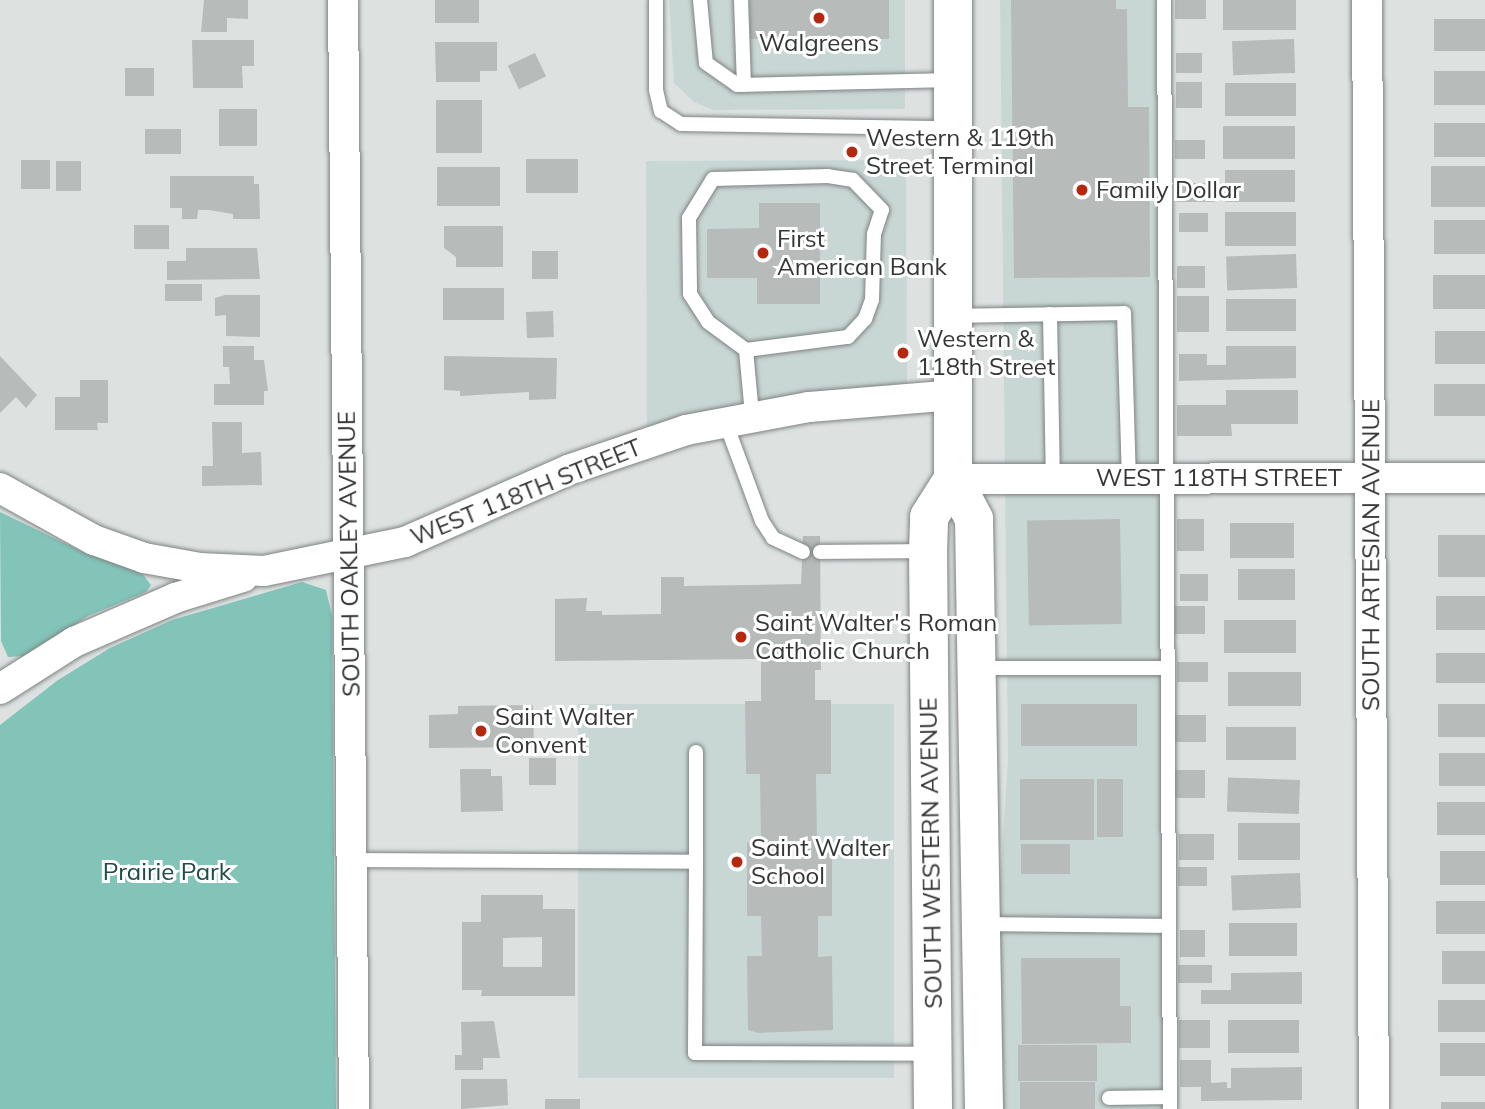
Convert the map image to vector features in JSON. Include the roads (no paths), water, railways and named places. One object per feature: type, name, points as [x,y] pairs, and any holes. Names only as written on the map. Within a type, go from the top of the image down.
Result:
[{"type":"main road","name":"SOUTH WESTERN AVENUE","points":[[953,0],[953,479],[974,519],[984,1109]]},
{"type":"main road","name":"SOUTH WESTERN AVENUE","points":[[933,1109],[929,517],[953,479]]},
{"type":"street","name":"SOUTH OAKLEY AVENUE","points":[[343,0],[354,1109]]},
{"type":"street","name":"SOUTH ARTESIAN AVENUE","points":[[1367,0],[1374,1109]]},
{"type":"street","name":"WEST 118TH STREET","points":[[0,689],[95,632],[175,598],[264,570],[349,557],[445,527],[627,447],[739,418],[954,395]]},
{"type":"street","name":"WEST 118TH STREET","points":[[953,479],[1485,478]]},
{"type":"street","name":"WEST 118TH STREET","points":[[0,488],[94,540],[144,558],[201,568],[264,570]]},
{"type":"lane","points":[[656,0],[656,90],[661,111],[681,124],[953,128]]},
{"type":"lane","points":[[700,0],[706,63],[737,85],[952,80]]},
{"type":"lane","points":[[741,0],[744,85]]},
{"type":"lane","points":[[1109,1098],[1170,1103],[1164,0]]},
{"type":"lane","points":[[828,176],[853,180],[883,210],[874,234],[872,300],[865,319],[848,337],[746,350],[708,322],[690,294],[689,218],[713,179],[828,176]]},
{"type":"lane","points":[[953,316],[1124,313],[1129,478]]},
{"type":"lane","points":[[1050,314],[1053,478]]},
{"type":"lane","points":[[746,350],[739,418],[762,521],[774,538],[803,552]]},
{"type":"lane","points":[[820,552],[928,551]]},
{"type":"lane","points":[[976,668],[1167,668]]},
{"type":"lane","points":[[696,752],[695,1053],[933,1054]]},
{"type":"lane","points":[[352,860],[696,862]]},
{"type":"lane","points":[[981,924],[1168,926]]},
{"type":"place","name":"Walgreens","points":[[819,18]]},
{"type":"place","name":"Western & 119th Street Terminal","points":[[852,152]]},
{"type":"place","name":"Family Dollar","points":[[1082,190]]},
{"type":"place","name":"First American Bank","points":[[763,253]]},
{"type":"place","name":"Western & 118th Street","points":[[903,353]]},
{"type":"place","name":"Saint Walter's Roman Catholic Church","points":[[741,637]]},
{"type":"place","name":"Saint Walter Convent","points":[[481,731]]},
{"type":"place","name":"Saint Walter School","points":[[737,862]]},
{"type":"park label","name":"Prairie Park","points":[[167,872]]}]
